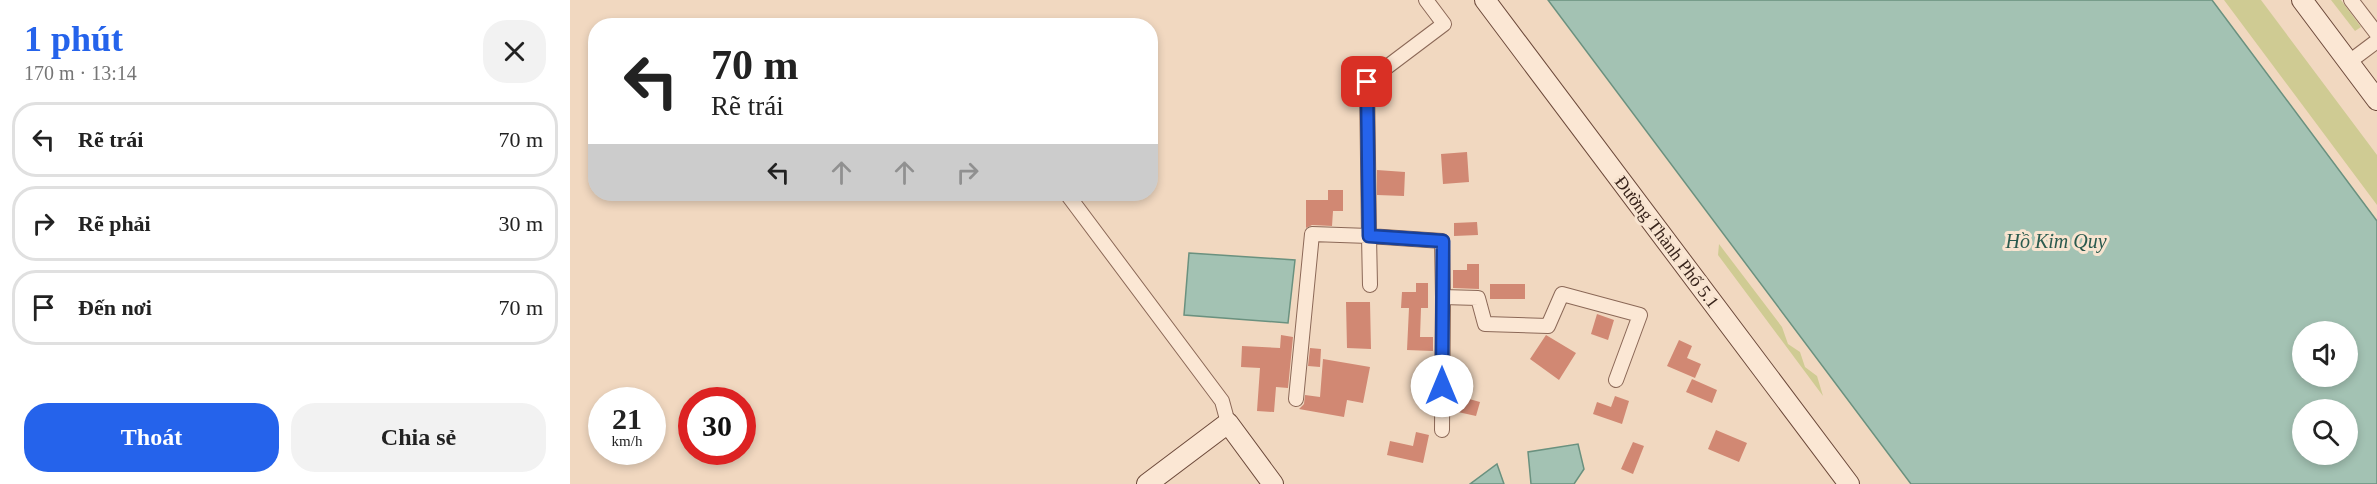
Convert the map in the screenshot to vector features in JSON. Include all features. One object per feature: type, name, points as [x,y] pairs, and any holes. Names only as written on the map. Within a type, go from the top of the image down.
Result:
[{"type":"street","points":[[1370,285],[1367,82],[1444,24],[1426,0]]},
{"type":"street","name":"Đường Thành Phố 5.1","points":[[1485,0],[1849,484]]},
{"type":"street","points":[[2302,0],[2377,100]]},
{"type":"street","points":[[2351,0],[2377,34]]},
{"type":"street","points":[[2349,62],[2377,41]]},
{"type":"street","points":[[1072,201],[1222,401],[1228,423],[1273,484]]},
{"type":"street","points":[[1296,399],[1312,234],[1443,241],[1442,430]]},
{"type":"street","points":[[1443,297],[1478,298],[1485,324],[1548,326],[1562,294],[1640,315],[1616,380]]},
{"type":"street","points":[[1147,484],[1228,423]]},
{"type":"shaded area","points":[[2224,0],[2261,0],[2377,155],[2377,205]]},
{"type":"shaded area","points":[[2331,0],[2341,0],[2361,27],[2355,31]]},
{"type":"shaded area","points":[[1719,244],[1782,327],[1788,344],[1800,352],[1805,367],[1817,376],[1823,396],[1718,255]]},
{"type":"water","name":"Hồ Kim Quy","points":[[1548,0],[2212,0],[2377,221],[2377,484],[1911,484]]},
{"type":"water","points":[[1189,253],[1295,260],[1288,323],[1184,315]]},
{"type":"water","points":[[1578,444],[1584,469],[1574,484],[1531,484],[1528,452]]},
{"type":"water","points":[[1497,464],[1504,484],[1470,484]]},
{"type":"building","points":[[1467,152],[1469,182],[1443,184],[1441,154]]},
{"type":"building","points":[[1377,170],[1405,172],[1404,196],[1377,195]]},
{"type":"building","points":[[1328,190],[1343,190],[1343,211],[1333,211],[1332,226],[1312,225],[1306,228],[1306,200],[1328,200]]},
{"type":"building","points":[[1477,222],[1478,235],[1454,236],[1454,223]]},
{"type":"building","points":[[1467,264],[1479,264],[1479,289],[1453,288],[1453,270],[1467,270]]},
{"type":"building","points":[[1416,283],[1428,283],[1428,308],[1421,308],[1420,337],[1433,337],[1433,351],[1407,350],[1409,308],[1401,308],[1402,292],[1416,292]]},
{"type":"building","points":[[1490,284],[1525,284],[1525,299],[1490,299]]},
{"type":"building","points":[[1346,302],[1370,302],[1371,349],[1347,348]]},
{"type":"building","points":[[1597,314],[1614,320],[1608,340],[1591,334]]},
{"type":"building","points":[[1281,335],[1293,337],[1288,388],[1276,387],[1274,412],[1257,411],[1260,368],[1241,367],[1242,346],[1280,348]]},
{"type":"building","points":[[1546,335],[1576,353],[1559,380],[1530,359]]},
{"type":"building","points":[[1679,340],[1692,346],[1687,358],[1701,364],[1695,378],[1667,366]]},
{"type":"building","points":[[1310,348],[1321,349],[1320,367],[1308,366]]},
{"type":"building","points":[[1323,359],[1370,367],[1363,403],[1347,400],[1344,417],[1299,409],[1304,404],[1305,395],[1320,397]]},
{"type":"building","points":[[1692,379],[1717,390],[1712,403],[1686,392]]},
{"type":"building","points":[[1615,396],[1629,401],[1622,424],[1593,414],[1597,402],[1611,407]]},
{"type":"building","points":[[1462,397],[1480,402],[1476,416],[1458,412]]},
{"type":"building","points":[[1716,430],[1747,443],[1739,462],[1708,449]]},
{"type":"building","points":[[1416,432],[1429,435],[1423,463],[1387,455],[1390,441],[1413,446]]},
{"type":"building","points":[[1633,442],[1644,446],[1633,474],[1621,469]]},
{"type":"route","points":[[1367,82],[1369,236],[1443,241],[1442,386]]}]
